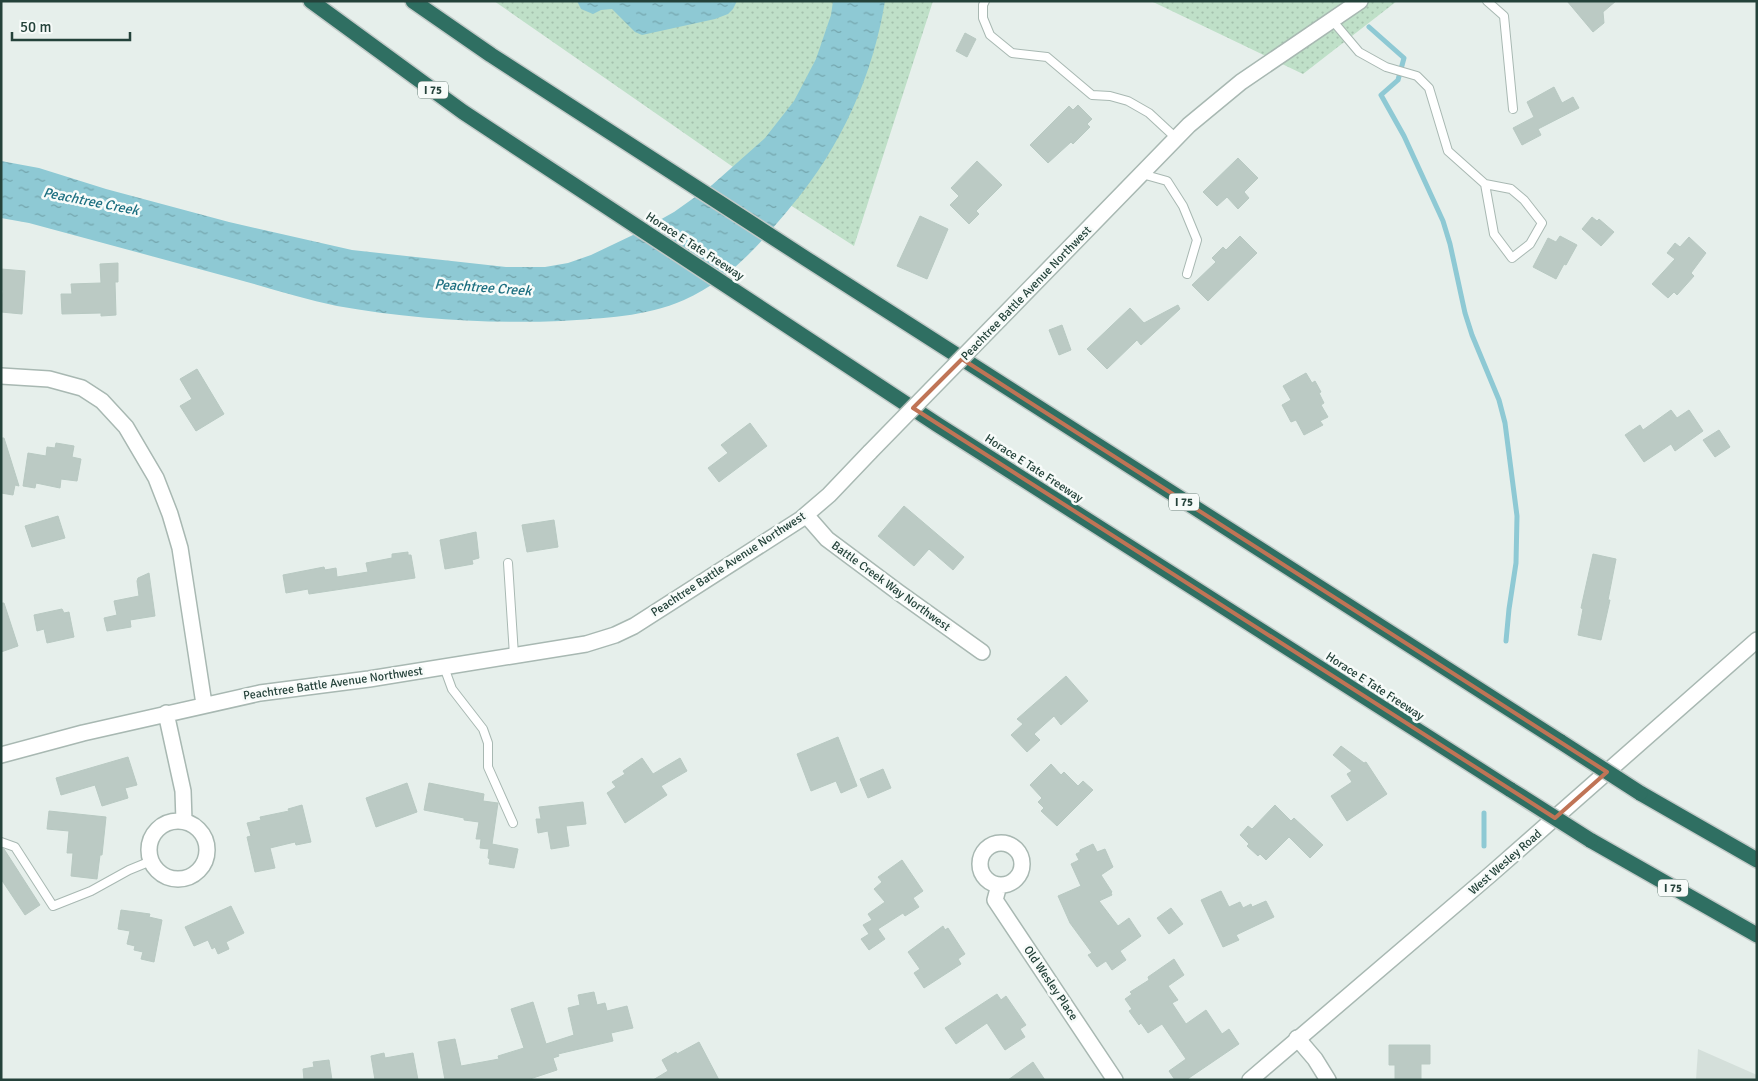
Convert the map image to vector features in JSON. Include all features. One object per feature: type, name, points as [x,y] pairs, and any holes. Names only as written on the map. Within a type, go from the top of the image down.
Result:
[{"type":"highway","name":"Horace E Tate Freeway","points":[[311,1],[462,112],[938,425],[1590,840],[1757,935]]},
{"type":"highway","name":"I 75","points":[[413,1],[491,55],[808,260],[1640,793],[1757,860]]},
{"type":"street","name":"Peachtree Battle Avenue Northwest","points":[[1,755],[166,713],[260,693],[364,680],[586,644],[615,635],[642,621],[806,515],[829,495],[1189,125],[1241,82],[1360,1]]},
{"type":"street","points":[[1,376],[50,378],[82,388],[102,401],[126,427],[156,478],[170,514],[180,548],[204,704]]},
{"type":"street","name":"Battle Creek Way Northwest","points":[[806,515],[828,539],[982,652]]},
{"type":"street","name":"West Wesley Road","points":[[1250,1080],[1491,874],[1757,640]]},
{"type":"street","points":[[166,713],[183,791],[184,821]]},
{"type":"street","points":[[184,821],[193,825],[205,840],[207,850],[205,860],[200,869],[193,875],[173,878],[164,875],[156,869],[151,861],[149,852],[153,835],[166,823],[184,821]]},
{"type":"street","name":"Old Wesley Place","points":[[998,884],[995,900],[1115,1080]]},
{"type":"street","points":[[1297,1038],[1315,1059],[1328,1080]]},
{"type":"lane","points":[[985,1],[983,5],[983,18],[990,36],[1012,53],[1047,57],[1092,95],[1110,96],[1128,101],[1149,113],[1176,138]]},
{"type":"lane","points":[[1487,1],[1504,16],[1513,109]]},
{"type":"lane","points":[[1332,20],[1359,52],[1390,68],[1416,76],[1429,88],[1448,151],[1484,184],[1511,189],[1524,200],[1542,223],[1530,244],[1512,258],[1494,234],[1484,184]]},
{"type":"lane","points":[[1142,174],[1167,181],[1183,206],[1197,240],[1187,274]]},
{"type":"lane","points":[[508,563],[514,655]]},
{"type":"lane","points":[[444,667],[452,689],[483,729],[488,743],[488,767],[512,823]]},
{"type":"lane","points":[[1,842],[14,847],[53,906],[91,891],[129,870],[151,861]]},
{"type":"highlighted area","points":[[962,359],[1607,772],[1555,818],[913,408]]},
{"type":"shaded area","points":[[1698,1049],[1757,1075],[1757,1080],[1696,1080]]},
{"type":"green space","points":[[494,1],[933,1],[854,246],[759,185]]},
{"type":"green space","points":[[1151,1],[1397,1],[1303,74]]},
{"type":"water","points":[[577,1],[737,1],[728,14],[715,19],[642,35],[635,32],[612,9],[601,10],[593,14],[581,9]]},
{"type":"water","name":"Peachtree Creek","points":[[833,1],[885,1],[880,29],[863,83],[840,134],[826,159],[781,218],[757,246],[731,271],[684,300],[654,310],[609,318],[533,322],[477,321],[365,311],[312,300],[29,223],[1,218],[1,161],[39,168],[106,189],[229,222],[352,250],[506,267],[545,267],[568,263],[591,255],[633,235],[674,212],[712,185],[765,138],[794,101],[816,59],[831,15]]},
{"type":"building","points":[[1567,1],[1616,1],[1603,12],[1604,23],[1593,32]]},
{"type":"building","points":[[965,33],[976,39],[967,57],[956,51]]},
{"type":"building","points":[[1554,87],[1562,103],[1573,97],[1579,108],[1538,129],[1541,135],[1522,145],[1513,128],[1534,117],[1527,102]]},
{"type":"building","points":[[1078,105],[1092,119],[1087,124],[1090,127],[1073,144],[1071,142],[1048,163],[1030,145],[1069,106],[1073,110]]},
{"type":"building","points":[[1238,158],[1258,178],[1244,192],[1249,198],[1238,209],[1227,197],[1217,206],[1203,192]]},
{"type":"building","points":[[977,161],[1002,185],[976,211],[979,214],[969,224],[950,205],[959,196],[951,188]]},
{"type":"building","points":[[920,216],[948,229],[927,279],[897,266]]},
{"type":"building","points":[[1592,217],[1597,221],[1599,219],[1614,232],[1601,246],[1582,229]]},
{"type":"building","points":[[1240,236],[1257,253],[1208,301],[1192,285],[1216,262],[1212,258],[1223,247],[1226,250]]},
{"type":"building","points":[[1560,236],[1577,245],[1556,279],[1533,267],[1548,238],[1556,242]]},
{"type":"building","points":[[1689,237],[1706,253],[1691,273],[1694,276],[1677,295],[1674,292],[1668,298],[1652,284],[1675,259],[1667,253],[1675,243],[1680,247]]},
{"type":"building","points":[[118,263],[118,282],[115,282],[116,315],[101,316],[101,313],[62,314],[61,294],[72,294],[71,284],[101,283],[100,264]]},
{"type":"building","points":[[1,269],[25,271],[22,314],[1,312],[3,290],[1,290]]},
{"type":"building","points":[[1178,305],[1180,309],[1141,345],[1137,340],[1107,369],[1087,349],[1130,308],[1144,323]]},
{"type":"building","points":[[1062,325],[1071,350],[1059,355],[1049,330]]},
{"type":"building","points":[[197,369],[224,414],[196,431],[180,406],[192,399],[180,379]]},
{"type":"building","points":[[1306,373],[1312,383],[1315,381],[1321,392],[1319,393],[1324,403],[1321,405],[1328,417],[1320,421],[1323,425],[1304,435],[1296,420],[1291,422],[1282,405],[1291,400],[1283,386]]},
{"type":"building","points":[[1671,410],[1677,418],[1689,410],[1703,431],[1675,451],[1671,444],[1644,462],[1625,435],[1640,425],[1643,430]]},
{"type":"building","points":[[750,423],[767,446],[719,482],[708,468],[728,453],[721,445]]},
{"type":"building","points":[[1719,430],[1730,447],[1715,457],[1703,440]]},
{"type":"building","points":[[1,438],[4,438],[19,486],[15,485],[13,495],[1,493]]},
{"type":"building","points":[[56,443],[74,446],[72,457],[81,459],[77,481],[61,479],[60,488],[36,483],[35,488],[23,486],[28,453],[46,456],[47,447],[55,448]]},
{"type":"building","points":[[904,506],[964,557],[953,570],[929,549],[914,566],[878,536]]},
{"type":"building","points":[[58,516],[65,538],[32,547],[25,526]]},
{"type":"building","points":[[554,520],[558,547],[527,552],[522,525]]},
{"type":"building","points":[[476,532],[479,558],[472,560],[473,564],[445,569],[440,540]]},
{"type":"building","points":[[408,552],[408,555],[411,555],[415,578],[309,594],[308,589],[286,593],[283,575],[324,567],[325,570],[336,568],[337,577],[368,572],[366,563],[392,558],[392,554]]},
{"type":"building","points":[[1593,554],[1616,559],[1608,600],[1610,600],[1601,640],[1578,635],[1583,609],[1581,608]]},
{"type":"building","points":[[149,573],[155,616],[130,620],[131,627],[107,631],[104,618],[117,615],[114,601],[139,596],[138,578]]},
{"type":"building","points":[[1,603],[4,603],[18,646],[1,652]]},
{"type":"building","points":[[62,609],[64,613],[69,612],[74,637],[47,643],[44,629],[37,631],[34,615]]},
{"type":"building","points":[[1066,676],[1088,701],[1061,725],[1054,716],[1034,734],[1040,740],[1027,752],[1011,735],[1023,724],[1017,719]]},
{"type":"building","points":[[838,737],[857,786],[841,793],[836,781],[811,791],[797,754]]},
{"type":"building","points":[[1341,746],[1364,763],[1366,762],[1387,794],[1347,821],[1331,796],[1352,782],[1347,774],[1352,771],[1333,755]]},
{"type":"building","points":[[128,757],[137,785],[125,788],[128,798],[102,806],[95,785],[61,795],[56,778]]},
{"type":"building","points":[[642,758],[653,774],[680,758],[687,771],[661,786],[667,795],[625,823],[607,793],[616,787],[612,782],[625,774],[623,771]]},
{"type":"building","points":[[1051,764],[1061,775],[1064,772],[1078,786],[1083,781],[1093,790],[1057,826],[1041,811],[1044,808],[1038,802],[1042,798],[1030,785]]},
{"type":"building","points":[[883,769],[891,788],[868,798],[860,779]]},
{"type":"building","points":[[407,783],[417,812],[376,827],[366,798]]},
{"type":"building","points":[[429,783],[484,794],[483,801],[498,803],[492,844],[518,849],[514,868],[489,864],[489,849],[480,848],[481,839],[476,839],[479,822],[424,810]]},
{"type":"building","points":[[583,802],[586,824],[566,826],[569,846],[551,849],[548,831],[538,833],[536,819],[541,819],[539,807]]},
{"type":"building","points":[[302,805],[311,842],[296,845],[295,842],[270,848],[275,868],[255,872],[247,837],[251,836],[247,823],[261,820],[260,817],[289,811],[288,809]]},
{"type":"building","points":[[1275,805],[1291,821],[1294,818],[1323,845],[1310,858],[1289,837],[1266,860],[1260,854],[1258,856],[1247,846],[1249,844],[1240,835],[1248,826],[1252,829]]},
{"type":"building","points":[[49,811],[106,817],[102,855],[100,855],[97,879],[71,876],[73,853],[67,853],[69,831],[47,829]]},
{"type":"building","points":[[1093,844],[1097,852],[1105,849],[1113,867],[1101,875],[1112,895],[1099,901],[1118,926],[1129,918],[1141,936],[1120,951],[1126,960],[1112,970],[1106,961],[1097,967],[1088,955],[1092,953],[1070,923],[1058,896],[1081,886],[1071,864],[1079,860],[1076,854],[1080,850]]},
{"type":"building","points":[[1,848],[4,849],[40,905],[25,915],[1,879]]},
{"type":"building","points":[[902,860],[923,891],[913,898],[919,907],[905,916],[903,913],[878,929],[885,939],[869,950],[861,939],[869,934],[863,925],[872,920],[868,914],[885,902],[874,889],[882,882],[878,877]]},
{"type":"building","points":[[1221,891],[1229,907],[1240,902],[1243,908],[1251,904],[1252,907],[1266,901],[1274,917],[1236,935],[1239,940],[1223,947],[1201,900]]},
{"type":"building","points":[[231,906],[244,933],[226,942],[229,949],[218,954],[215,947],[212,949],[208,940],[194,946],[185,927]]},
{"type":"building","points":[[1171,908],[1183,924],[1169,934],[1157,918]]},
{"type":"building","points":[[121,910],[150,914],[149,917],[162,920],[154,962],[141,959],[143,952],[134,950],[135,946],[127,944],[130,931],[118,929]]},
{"type":"building","points":[[943,926],[945,930],[948,928],[965,954],[958,959],[961,964],[924,988],[914,973],[920,969],[908,952]]},
{"type":"building","points":[[1174,959],[1184,975],[1168,986],[1178,1000],[1172,1003],[1186,1024],[1206,1010],[1222,1034],[1229,1029],[1239,1044],[1186,1080],[1175,1080],[1169,1071],[1186,1059],[1162,1024],[1148,1033],[1141,1023],[1139,1025],[1129,1011],[1132,1009],[1125,999],[1132,994],[1130,992],[1149,980],[1148,977]]},
{"type":"building","points":[[594,992],[597,1005],[605,1003],[607,1011],[627,1006],[633,1028],[611,1033],[613,1041],[558,1054],[559,1056],[553,1058],[557,1070],[527,1080],[445,1080],[438,1042],[455,1039],[461,1066],[499,1059],[498,1056],[524,1048],[511,1009],[533,1002],[546,1044],[574,1035],[568,1008],[580,1005],[578,995]]},
{"type":"building","points":[[997,994],[1001,1000],[1006,996],[1026,1025],[1020,1029],[1025,1037],[1005,1050],[987,1023],[956,1044],[945,1028]]},
{"type":"building","points":[[699,1042],[719,1080],[653,1080],[668,1071],[662,1060]]},
{"type":"building","points":[[1389,1045],[1430,1045],[1430,1064],[1421,1064],[1421,1080],[1395,1080],[1395,1065],[1389,1065]]},
{"type":"building","points":[[384,1053],[385,1058],[413,1053],[418,1080],[375,1080],[371,1056]]},
{"type":"building","points":[[329,1060],[332,1080],[304,1080],[303,1069],[314,1067],[313,1062]]},
{"type":"building","points":[[1033,1062],[1045,1080],[1008,1080]]},
{"type":"waterway","points":[[1369,27],[1404,58],[1398,80],[1381,95],[1404,136],[1443,221],[1465,313],[1499,400],[1505,423],[1517,516],[1516,563],[1506,641]]},
{"type":"waterway","points":[[1484,813],[1484,846]]}]
